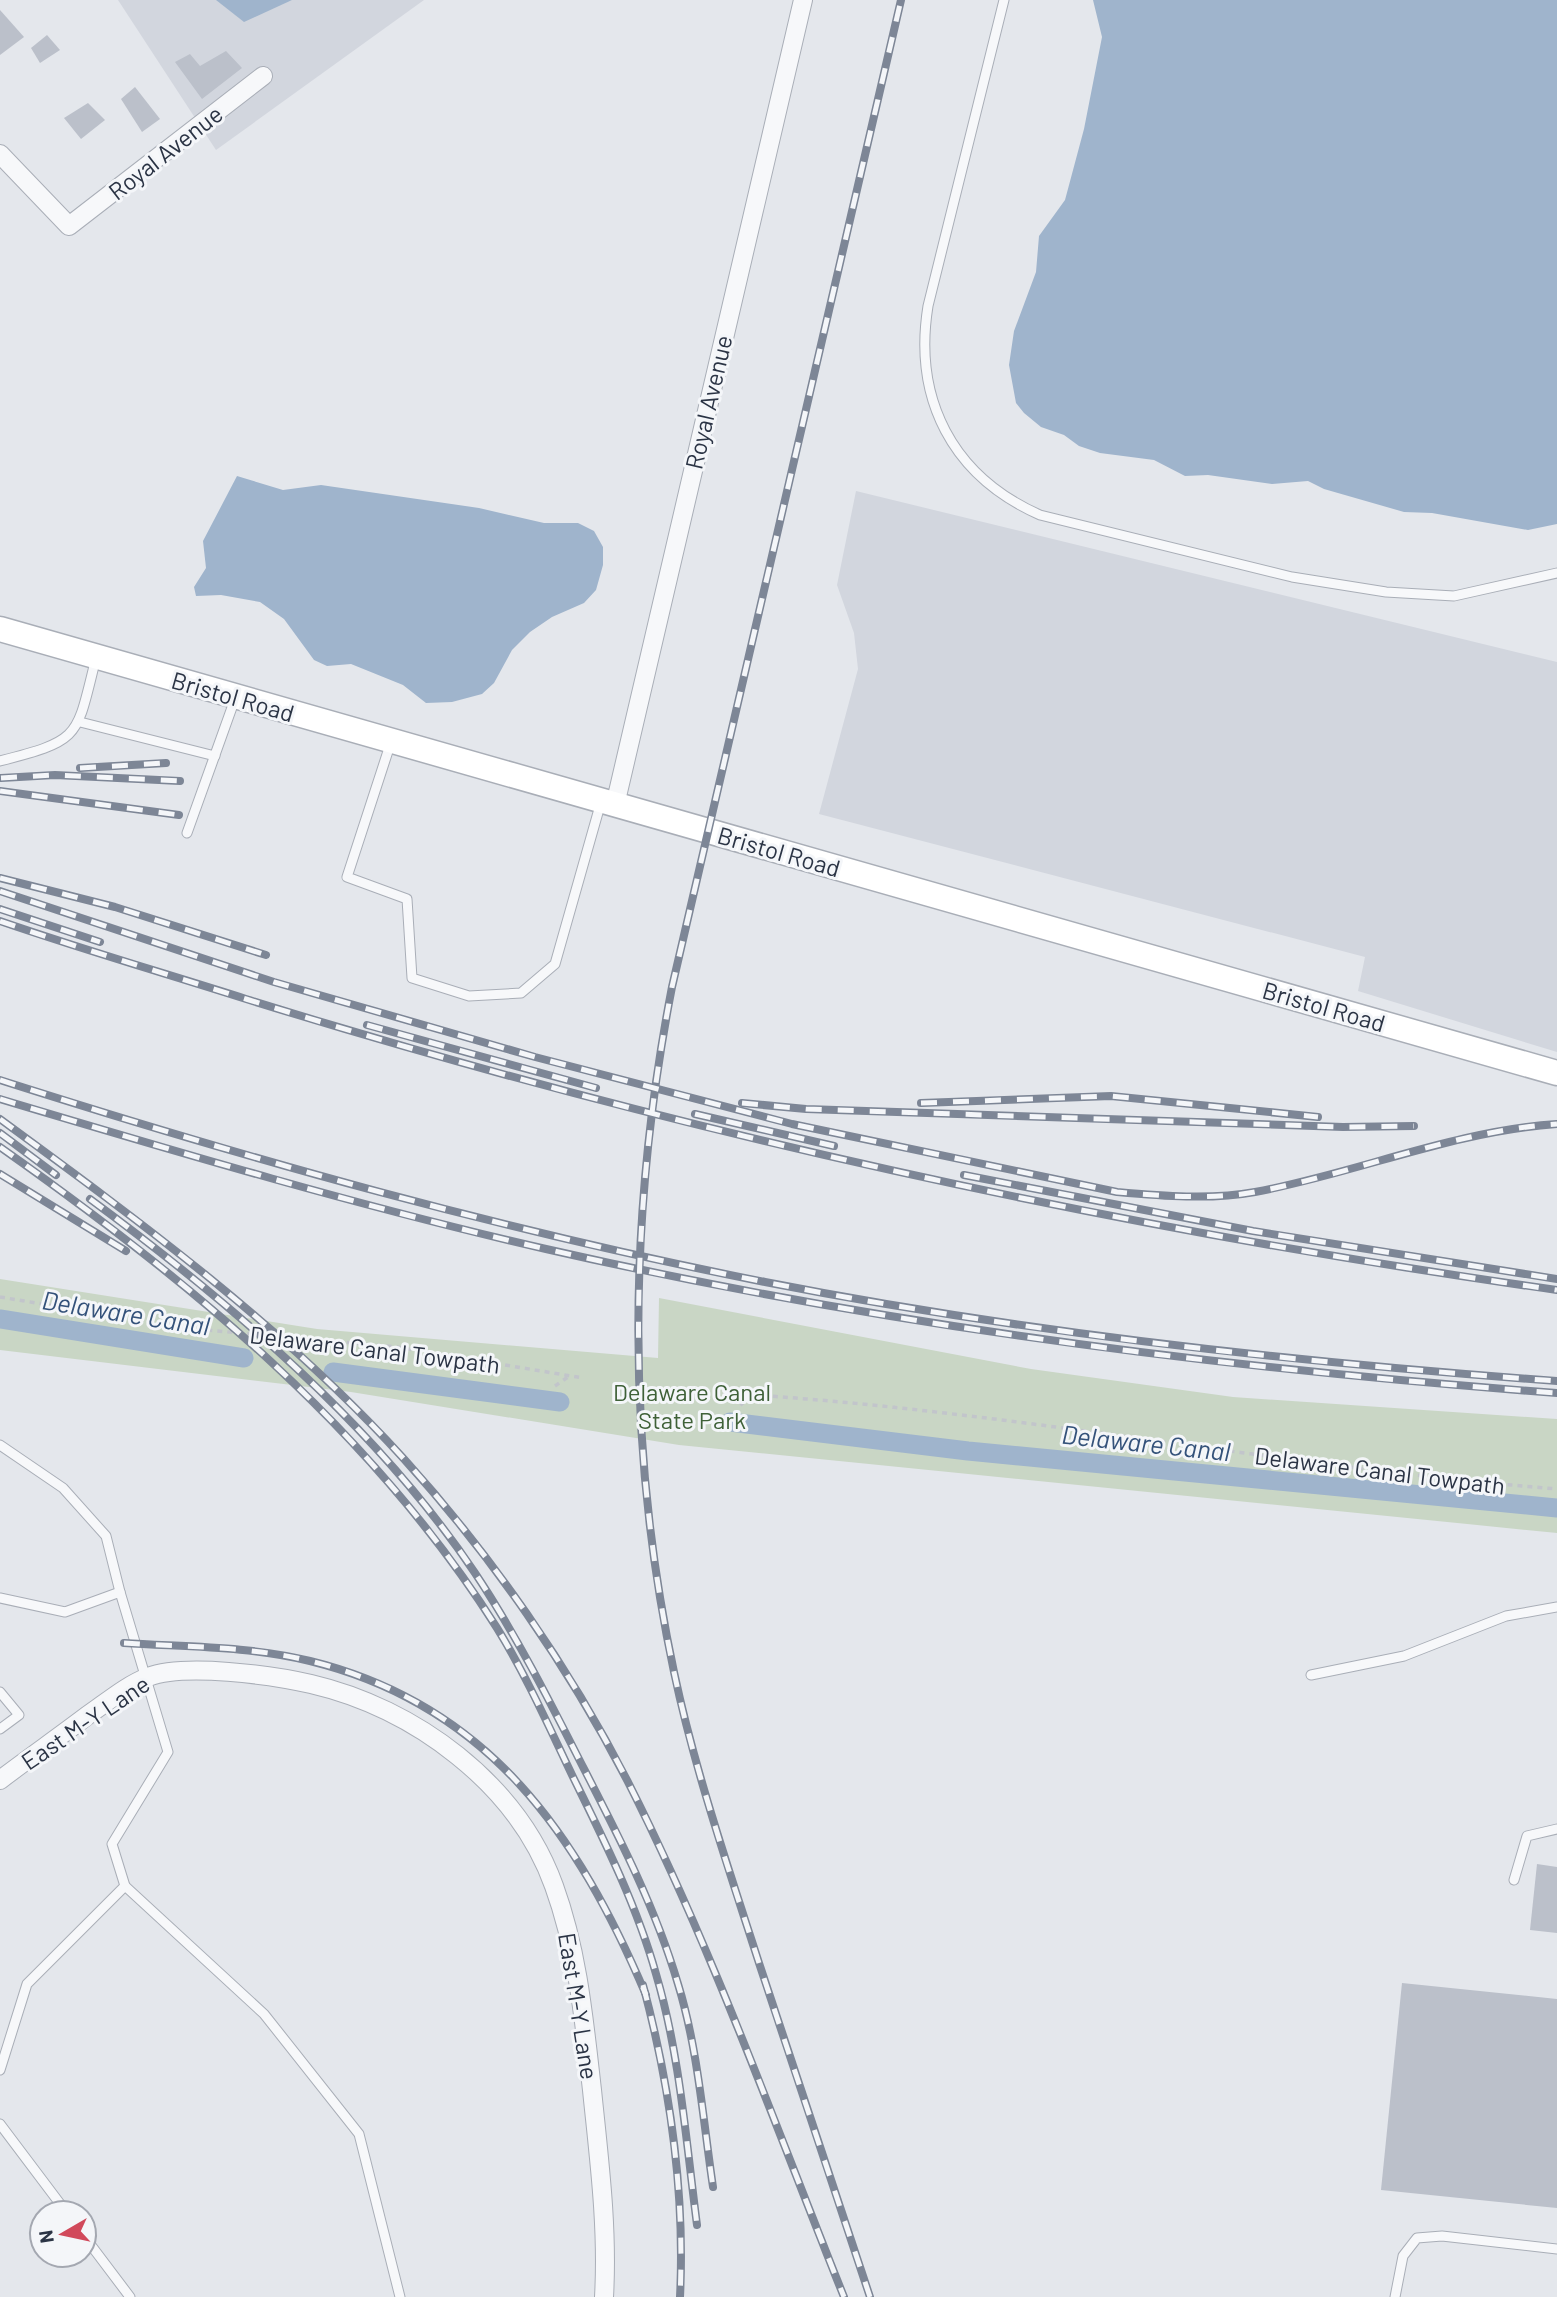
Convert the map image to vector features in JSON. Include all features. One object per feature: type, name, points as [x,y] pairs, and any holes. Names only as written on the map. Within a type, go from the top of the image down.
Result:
[{"type":"main road","name":"Bristol Road","points":[[0,629],[1557,1073]]},
{"type":"street","name":"Royal Avenue","points":[[608,803],[803,0]]},
{"type":"street","name":"Royal Avenue","points":[[0,154],[69,226],[263,76]]},
{"type":"street","name":"East M-Y Lane","points":[[0,1780],[144,1678],[173,1671],[211,1672],[294,1681],[354,1696],[401,1718],[445,1746],[480,1777],[517,1819],[553,1883],[580,1983],[605,2216],[604,2297]]},
{"type":"lane","points":[[1004,0],[928,306],[924,342],[927,379],[937,414],[955,447],[978,475],[1023,507],[1057,520],[1292,577],[1386,592],[1454,596],[1557,573]]},
{"type":"lane","points":[[0,761],[49,749],[69,736],[80,722],[97,657]]},
{"type":"lane","points":[[187,832],[236,696]]},
{"type":"lane","points":[[80,722],[215,756]]},
{"type":"lane","points":[[391,741],[347,877],[407,899],[412,978],[469,996],[521,993],[555,964],[608,803]]},
{"type":"lane","points":[[0,1445],[63,1488],[106,1536],[144,1678],[169,1752],[112,1844],[125,1886],[264,2014],[359,2134],[400,2297]]},
{"type":"lane","points":[[0,1598],[65,1612],[120,1592]]},
{"type":"lane","points":[[1311,1675],[1404,1656],[1506,1616],[1557,1607]]},
{"type":"lane","points":[[0,1692],[19,1715],[0,1729]]},
{"type":"lane","points":[[1514,1880],[1527,1836],[1557,1829]]},
{"type":"lane","points":[[0,2070],[27,1984],[125,1886]]},
{"type":"lane","points":[[0,2124],[56,2199]]},
{"type":"lane","points":[[1395,2297],[1403,2256],[1417,2238],[1442,2236],[1557,2249]]},
{"type":"lane","points":[[98,2254],[130,2297]]},
{"type":"path","name":"Delaware Canal Towpath","points":[[0,1297],[195,1329],[397,1347],[583,1378]]},
{"type":"path","points":[[555,1386],[570,1376]]},
{"type":"path","name":"Delaware Canal Towpath","points":[[703,1392],[832,1399],[1430,1478],[1557,1489]]},
{"type":"path","points":[[733,1394],[745,1408]]},
{"type":"shaded area","points":[[118,0],[424,0],[216,150]]},
{"type":"shaded area","points":[[856,491],[1557,662],[1557,1052],[1358,991],[1365,957],[819,814],[858,669],[854,633],[837,585]]},
{"type":"green space","name":"Delaware Canal State Park","points":[[0,1279],[317,1329],[658,1358],[659,1298],[1031,1369],[1233,1397],[1557,1419],[1557,1533],[679,1445],[351,1392],[0,1350]]},
{"type":"water","points":[[216,0],[292,0],[244,22]]},
{"type":"water","points":[[1093,0],[1557,0],[1557,524],[1528,530],[1432,513],[1404,512],[1324,489],[1308,481],[1272,484],[1208,475],[1185,476],[1154,460],[1100,453],[1079,446],[1064,435],[1041,427],[1024,413],[1016,403],[1009,365],[1014,331],[1036,272],[1039,236],[1065,200],[1084,129],[1102,37]]},
{"type":"water","points":[[237,476],[283,490],[321,485],[479,508],[544,523],[578,523],[594,531],[603,547],[603,565],[596,590],[584,603],[552,617],[530,632],[512,650],[494,683],[482,694],[452,702],[426,703],[403,685],[351,664],[327,666],[314,660],[284,619],[260,602],[221,595],[196,596],[194,587],[206,568],[203,541]]},
{"type":"building","points":[[0,10],[24,37],[0,55]]},
{"type":"building","points":[[47,35],[60,50],[40,63],[31,48]]},
{"type":"building","points":[[226,51],[242,68],[202,99],[175,62],[190,54],[200,66]]},
{"type":"building","points":[[135,87],[160,119],[142,132],[121,99]]},
{"type":"building","points":[[88,103],[105,120],[81,139],[64,118]]},
{"type":"building","points":[[1537,1864],[1557,1867],[1557,1933],[1530,1930]]},
{"type":"building","points":[[1402,1983],[1557,1999],[1557,2208],[1381,2190]]},
{"type":"waterway","name":"Delaware Canal","points":[[0,1319],[244,1358]]},
{"type":"waterway","name":"Delaware Canal","points":[[333,1372],[560,1402]]},
{"type":"waterway","name":"Delaware Canal","points":[[730,1422],[968,1451],[1557,1508]]},
{"type":"railway","points":[[870,2297],[724,1855],[682,1709],[658,1587],[647,1501],[638,1330],[647,1158],[657,1072],[672,987],[901,0]]},
{"type":"railway","points":[[80,768],[166,763]]},
{"type":"railway","points":[[1,778],[55,775],[180,781]]},
{"type":"railway","points":[[0,791],[179,815]]},
{"type":"railway","points":[[0,878],[115,907],[266,955]]},
{"type":"railway","points":[[0,891],[274,982],[535,1057],[792,1124],[1117,1192],[1204,1197],[1255,1192],[1480,1135],[1557,1124]]},
{"type":"railway","points":[[0,909],[100,942]]},
{"type":"railway","points":[[0,921],[407,1047],[732,1133],[1060,1206],[1225,1237],[1557,1290]]},
{"type":"railway","points":[[367,1025],[596,1088]]},
{"type":"railway","points":[[0,1080],[189,1138],[380,1192],[571,1240],[765,1282],[961,1316],[1159,1344],[1358,1365],[1557,1381]]},
{"type":"railway","points":[[921,1103],[1111,1096],[1318,1117]]},
{"type":"railway","points":[[0,1099],[409,1215],[546,1249],[797,1300],[1049,1340],[1176,1356],[1302,1371],[1557,1393]]},
{"type":"railway","points":[[742,1103],[806,1109],[1343,1127],[1414,1126]]},
{"type":"railway","points":[[695,1114],[834,1146]]},
{"type":"railway","points":[[0,1119],[211,1279],[311,1365],[404,1459],[498,1573],[554,1655],[605,1739],[659,1845],[742,2037],[844,2297]]},
{"type":"railway","points":[[0,1133],[56,1175]]},
{"type":"railway","points":[[0,1147],[140,1250],[272,1363],[335,1424],[393,1488],[448,1556],[497,1628],[537,1701],[608,1849],[630,1898],[648,1949],[664,2005],[677,2067],[697,2225]]},
{"type":"railway","points":[[0,1174],[126,1251]]},
{"type":"railway","points":[[964,1175],[1253,1231],[1557,1279]]},
{"type":"railway","points":[[90,1199],[196,1280],[299,1370],[394,1468],[436,1520],[490,1596],[531,1666],[595,1790],[635,1871],[669,1955],[691,2034],[713,2187]]},
{"type":"railway","points":[[124,1643],[194,1646],[287,1656],[373,1681],[428,1709],[477,1744],[520,1784],[557,1831],[590,1882],[646,1995]]},
{"type":"railway","points":[[643,1985],[661,2062],[674,2140],[680,2219],[680,2297]]}]
